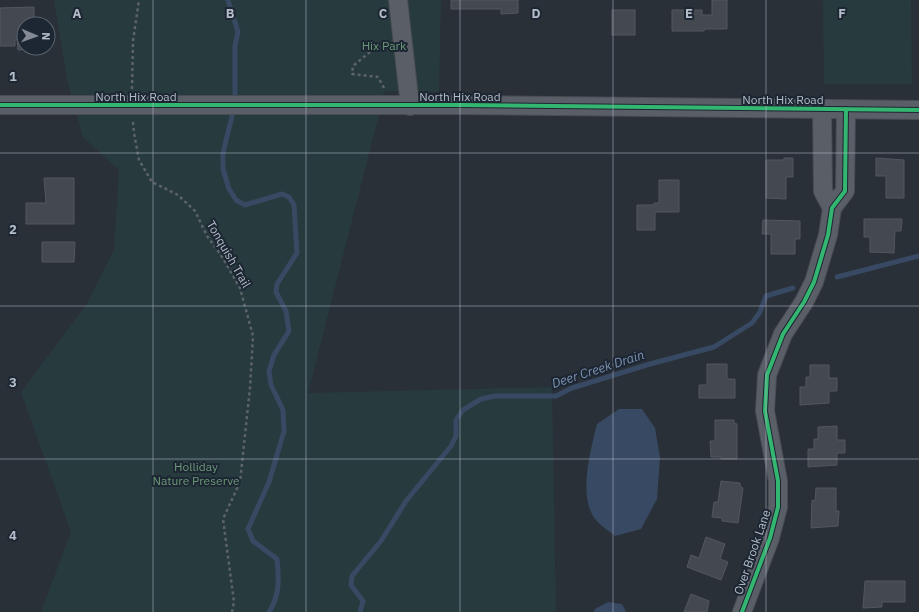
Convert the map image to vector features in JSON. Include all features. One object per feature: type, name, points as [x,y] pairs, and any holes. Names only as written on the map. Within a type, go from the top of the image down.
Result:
[{"type":"street","points":[[398,0],[410,106]]},
{"type":"street","name":"North Hix Road","points":[[0,105],[410,106],[919,110]]},
{"type":"street","points":[[822,109],[823,192],[832,208]]},
{"type":"street","name":"Over Brook Lane","points":[[742,612],[770,538],[778,507],[778,481],[765,411],[767,375],[783,334],[804,302],[814,282],[828,235],[832,208],[845,191],[846,109]]},
{"type":"path","points":[[389,106],[378,77],[352,74],[353,66],[377,46],[402,40]]},
{"type":"green space","name":"Holliday Nature Preserve","points":[[54,0],[441,0],[439,92],[385,91],[308,393],[552,387],[556,612],[41,612],[71,532],[21,392],[86,305],[114,250],[119,170],[83,137],[67,79]]},
{"type":"green space","points":[[823,0],[911,0],[912,84],[824,84]]},
{"type":"water","points":[[619,409],[642,409],[655,428],[660,457],[657,499],[641,529],[615,536],[596,520],[590,511],[586,487],[589,460],[597,424]]},
{"type":"water","points":[[608,602],[622,604],[626,612],[594,612],[595,609]]},
{"type":"building","points":[[451,0],[518,0],[518,13],[501,14],[501,9],[451,9]]},
{"type":"building","points":[[712,0],[727,0],[727,29],[672,31],[672,10],[702,10],[702,15],[712,15]]},
{"type":"building","points":[[34,7],[34,16],[16,16],[15,46],[0,46],[0,8]]},
{"type":"building","points":[[612,10],[635,10],[635,35],[612,35]]},
{"type":"building","points":[[784,158],[793,158],[793,177],[786,177],[786,199],[766,198],[766,160],[784,160]]},
{"type":"building","points":[[876,158],[904,160],[904,198],[886,198],[886,176],[876,176]]},
{"type":"building","points":[[44,178],[74,178],[74,224],[26,224],[26,203],[46,203]]},
{"type":"building","points":[[659,180],[679,180],[679,212],[655,212],[655,230],[637,230],[637,205],[654,205],[654,203],[659,203]]},
{"type":"building","points":[[864,219],[902,219],[901,231],[895,231],[894,253],[870,252],[870,237],[864,237]]},
{"type":"building","points":[[763,220],[800,221],[800,239],[795,239],[795,254],[771,254],[771,234],[762,234]]},
{"type":"building","points":[[42,242],[75,242],[74,262],[42,262]]},
{"type":"building","points":[[707,364],[727,364],[727,379],[735,379],[735,398],[699,398],[699,385],[707,385]]},
{"type":"building","points":[[810,365],[829,365],[829,378],[837,378],[837,391],[829,391],[829,403],[800,405],[800,387],[806,387],[806,377],[810,377]]},
{"type":"building","points":[[715,420],[734,420],[734,423],[737,424],[737,459],[721,459],[721,457],[711,457],[710,441],[715,441]]},
{"type":"building","points":[[837,426],[837,440],[845,440],[845,453],[837,453],[837,465],[808,467],[808,449],[814,449],[814,439],[818,439],[818,427]]},
{"type":"building","points":[[721,481],[740,483],[740,486],[743,488],[738,523],[722,521],[722,518],[712,517],[714,502],[718,502]]},
{"type":"building","points":[[816,488],[836,488],[836,511],[839,511],[838,526],[811,528],[812,500],[815,501]]},
{"type":"building","points":[[706,537],[725,544],[720,559],[728,562],[721,580],[687,567],[691,555],[699,558]]},
{"type":"building","points":[[865,581],[905,581],[905,602],[882,602],[882,607],[863,608]]},
{"type":"building","points":[[691,594],[709,601],[707,612],[684,612]]},
{"type":"waterway","points":[[228,0],[238,32],[235,46],[235,104],[223,153],[223,169],[229,189],[236,200],[245,205],[282,194],[289,197],[294,205],[297,253],[277,284],[276,292],[286,311],[289,331],[274,355],[269,371],[271,385],[283,410],[284,431],[269,482],[248,529],[253,541],[277,559],[278,587],[273,606],[269,612]]},
{"type":"waterway","name":"Deer Creek Drain","points":[[837,277],[919,256]]},
{"type":"waterway","name":"Deer Creek Drain","points":[[360,612],[363,601],[351,585],[352,576],[381,541],[406,501],[451,446],[456,436],[456,420],[463,410],[481,399],[495,396],[556,396],[572,388],[650,364],[714,347],[752,323],[760,312],[766,296],[793,288]]},
{"type":"cycle path","points":[[0,105],[461,105],[919,110]]},
{"type":"cycle path","points":[[742,612],[770,538],[778,507],[778,481],[765,411],[767,375],[783,334],[804,302],[814,282],[828,235],[832,208],[845,191],[846,109]]},
{"type":"park label","name":"Hix Park","points":[[384,45]]}]
